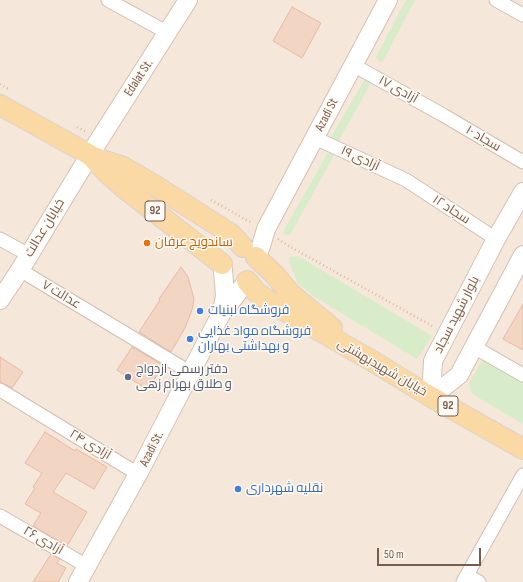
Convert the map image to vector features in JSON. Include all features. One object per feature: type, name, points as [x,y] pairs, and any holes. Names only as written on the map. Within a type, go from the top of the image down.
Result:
[{"type":"main road","name":"92","points":[[0,105],[90,155],[122,187],[223,267]]},
{"type":"main road","points":[[90,155],[124,167],[226,230],[231,234],[249,252],[258,262],[255,273],[247,281],[236,282],[226,276],[223,267],[223,258],[226,253],[231,249],[249,252],[275,275],[291,294],[374,362]]},
{"type":"main road","name":"خیابان شهیدبهشتی","points":[[247,281],[257,293],[265,299],[431,397],[523,449]]},
{"type":"street","points":[[108,0],[168,33]]},
{"type":"street","name":"Edalat St.","points":[[90,155],[188,0]]},
{"type":"street","name":"Azadi St","points":[[249,252],[261,246],[266,229],[388,0]]},
{"type":"street","points":[[501,3],[523,14]]},
{"type":"street","name":"آزادی ۱۷","points":[[353,65],[443,115]]},
{"type":"street","name":"سجاد ۱۰","points":[[443,115],[523,162]]},
{"type":"street","name":"آزادی ۱۹","points":[[315,138],[406,180]]},
{"type":"street","name":"خیابان عدالت","points":[[0,300],[90,155]]},
{"type":"street","name":"سجاد ۱۲","points":[[406,180],[496,239]]},
{"type":"street","name":"بلوار شهید سجاد","points":[[431,397],[433,361],[496,239],[523,192]]},
{"type":"street","name":"عدالت ۷","points":[[0,238],[24,263],[103,320],[191,373]]},
{"type":"street","points":[[431,397],[459,375],[521,264]]},
{"type":"street","points":[[221,314],[225,296],[223,267]]},
{"type":"street","points":[[221,314],[247,281]]},
{"type":"street","name":"Azadi St.","points":[[78,582],[138,474],[221,314]]},
{"type":"street","points":[[474,347],[523,376]]},
{"type":"street","name":"آزادی ۲۴","points":[[0,390],[138,474]]},
{"type":"street","points":[[479,582],[465,578],[523,475]]},
{"type":"street","name":"آزادی ۲۶","points":[[0,516],[87,566]]},
{"type":"shaded area","points":[[0,0],[523,0],[523,582],[0,582]]},
{"type":"green space","points":[[406,0],[415,0],[383,61],[379,62],[376,57]]},
{"type":"green space","points":[[365,79],[371,79],[371,83],[338,142],[331,141],[331,137]]},
{"type":"green space","points":[[327,154],[333,154],[333,157],[290,235],[284,234],[284,230]]},
{"type":"green space","points":[[298,256],[432,336],[417,359],[315,297],[298,283],[289,262],[290,257]]},
{"type":"green space","points":[[483,359],[523,381],[523,424],[472,394],[469,383]]},
{"type":"building","points":[[292,7],[321,23],[302,58],[273,41]]},
{"type":"building","points":[[181,267],[188,277],[194,299],[192,310],[185,328],[171,352],[139,332]]},
{"type":"building","points":[[523,304],[523,350],[503,339]]},
{"type":"building","points":[[132,347],[163,365],[148,390],[117,370]]},
{"type":"building","points":[[0,357],[23,372],[12,388],[0,382]]},
{"type":"building","points":[[45,432],[75,451],[76,449],[107,467],[94,489],[66,473],[53,492],[87,512],[67,546],[33,526],[41,513],[25,504],[42,473],[25,463]]},
{"type":"building","points":[[51,554],[60,559],[57,563],[66,568],[58,582],[33,582]]},
{"type":"place","name":"ساندویچ عرفان","points":[[147,243]]},
{"type":"place","name":"فروشگاه لبنیات","points":[[200,311]]},
{"type":"place","name":"فروشگاه مواد غذایی و بهداشتی بهاران","points":[[190,339]]},
{"type":"place","name":"دفتر رسمی ازدواج و طلاق بهرام زهی","points":[[128,377]]},
{"type":"place","name":"نقلیه شهرداری","points":[[238,489]]}]
